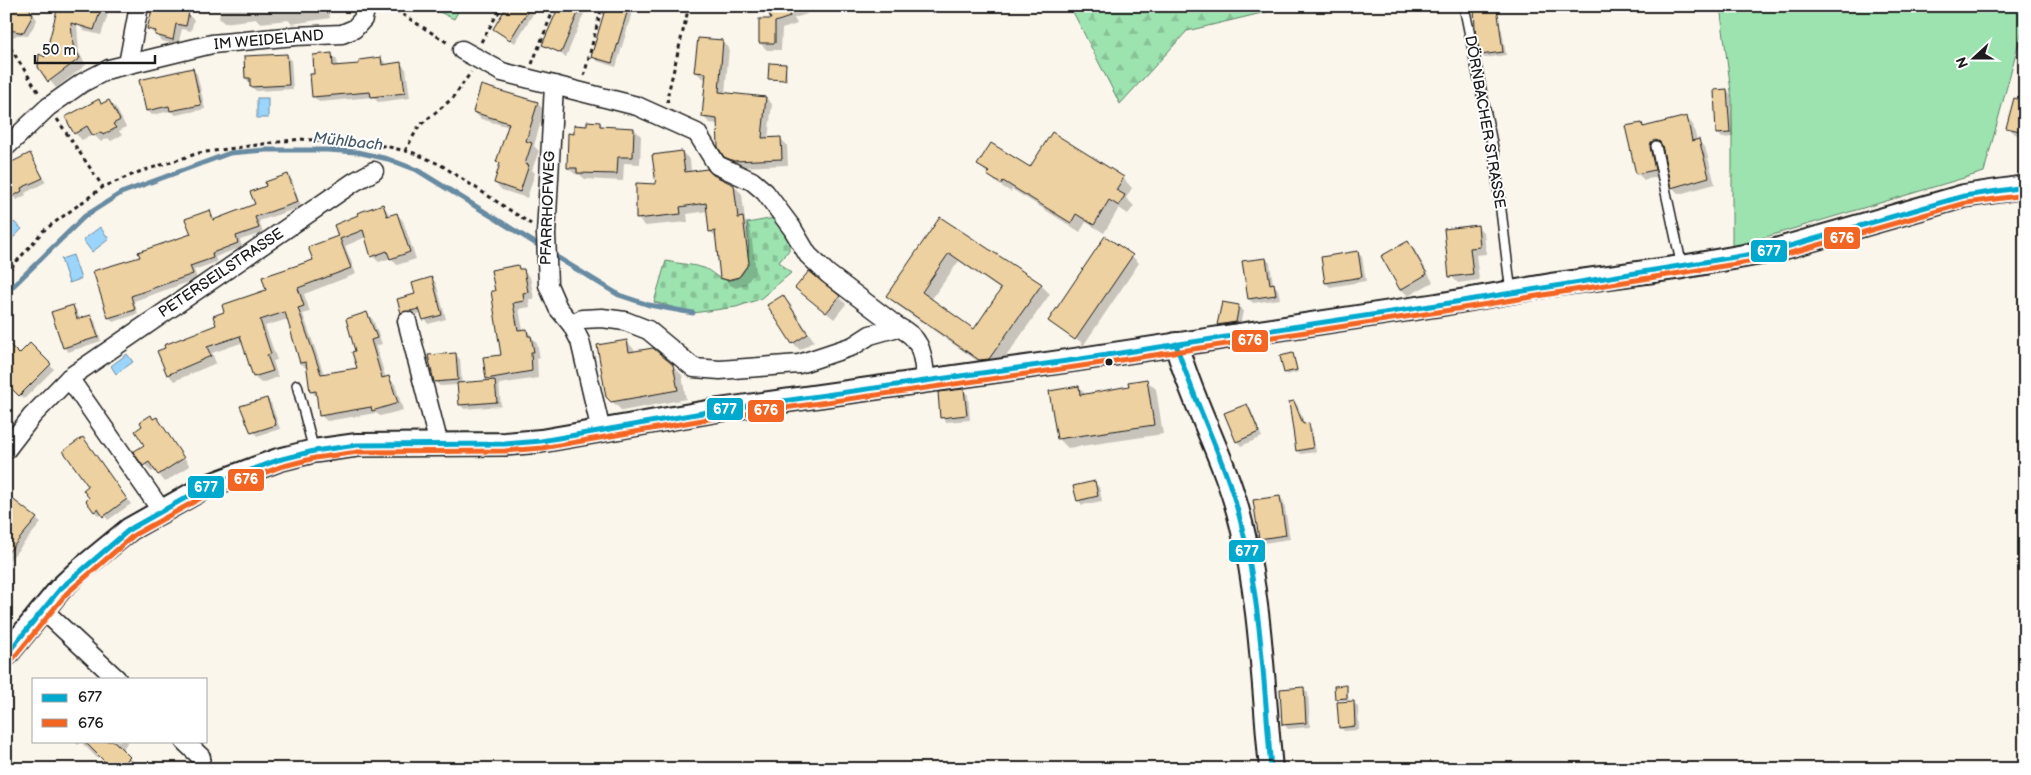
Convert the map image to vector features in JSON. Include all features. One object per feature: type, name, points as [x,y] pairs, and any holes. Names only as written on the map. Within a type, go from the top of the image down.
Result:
[{"type":"street","points":[[128,64],[139,6]]},
{"type":"street","name":"IM WEIDELAND","points":[[6,147],[48,106],[82,83],[109,69],[212,44],[295,36],[342,34],[354,29],[363,20],[366,6]]},
{"type":"street","points":[[471,56],[502,72],[637,106],[697,133],[717,165],[752,181],[783,214],[808,255],[828,274],[898,328],[910,333],[919,344],[926,381]]},
{"type":"street","name":"PFARRHOFWEG","points":[[554,85],[546,234],[548,285],[554,300],[572,325],[580,341],[600,431]]},
{"type":"street","name":"PETERSEILSTRASSE","points":[[6,450],[32,416],[69,378],[354,182],[374,171]]},
{"type":"street","points":[[6,655],[42,609],[79,570],[106,548],[161,510],[205,487],[241,472],[314,451],[357,445],[514,443],[600,431],[719,410],[926,381],[1511,293],[1560,283],[1682,267],[1772,251],[1964,196],[1998,190],[2025,188]]},
{"type":"street","points":[[572,325],[582,319],[625,320],[648,330],[694,368],[720,370],[799,364],[852,346],[870,335],[898,328]]},
{"type":"street","points":[[407,321],[436,433],[437,444]]},
{"type":"street","points":[[1176,344],[1229,481],[1241,523],[1252,575],[1271,769]]},
{"type":"street","points":[[69,378],[161,510]]},
{"type":"street","points":[[42,609],[116,678]]},
{"type":"street","points":[[185,742],[201,757]]},
{"type":"lane","name":"DÖRNBACHER STRASSE","points":[[1465,11],[1494,153],[1511,293]]},
{"type":"lane","points":[[1656,146],[1682,267]]},
{"type":"lane","points":[[297,385],[314,451]]},
{"type":"path","points":[[389,6],[439,39],[471,56]]},
{"type":"path","points":[[405,151],[419,126],[453,98],[471,56],[502,6]]},
{"type":"path","points":[[527,79],[555,6]]},
{"type":"path","points":[[580,91],[602,6]]},
{"type":"path","points":[[671,120],[667,98],[689,6]]},
{"type":"path","points":[[6,41],[104,187]]},
{"type":"path","points":[[6,274],[43,231],[104,187],[139,172],[199,153],[253,144],[300,139],[328,140],[405,151],[441,165],[546,234]]},
{"type":"green space","points":[[427,6],[461,6],[454,19]]},
{"type":"green space","points":[[1070,6],[1291,6],[1187,31],[1120,104]]},
{"type":"green space","points":[[1720,6],[2025,6],[2025,19],[1984,172],[1732,247],[1732,99]]},
{"type":"green space","points":[[775,218],[789,232],[789,250],[779,262],[791,273],[760,299],[736,307],[693,313],[654,302],[666,261],[704,268],[724,280],[736,278],[742,274],[748,258],[747,223]]},
{"type":"water","points":[[257,98],[268,98],[268,118],[257,118]]},
{"type":"water","points":[[14,222],[22,229],[9,242],[6,239],[6,229]]},
{"type":"water","points":[[100,227],[109,239],[92,252],[83,240]]},
{"type":"water","points":[[73,255],[81,279],[69,283],[61,259]]},
{"type":"water","points":[[127,354],[133,362],[116,374],[111,366]]},
{"type":"building","points":[[6,6],[28,6],[33,15],[23,33],[6,29]]},
{"type":"building","points":[[58,6],[102,6],[94,30],[71,23],[73,45],[80,58],[48,82],[38,67],[39,54],[45,57]]},
{"type":"building","points":[[153,6],[181,6],[180,10],[189,12],[186,26],[176,24],[173,40],[155,35],[156,31],[147,29]]},
{"type":"building","points":[[507,6],[531,6],[510,40],[493,29]]},
{"type":"building","points":[[559,6],[581,6],[561,53],[542,45]]},
{"type":"building","points":[[606,6],[629,6],[612,63],[591,57]]},
{"type":"building","points":[[766,6],[786,6],[790,17],[775,22],[775,43],[759,43],[759,19],[771,19]]},
{"type":"building","points":[[1474,6],[1497,6],[1503,52],[1480,55],[1475,28]]},
{"type":"building","points":[[698,38],[723,40],[719,92],[766,97],[762,138],[781,137],[782,159],[734,161],[724,157],[718,147],[717,119],[702,117],[706,73],[694,72]]},
{"type":"building","points":[[332,53],[333,66],[359,64],[359,60],[381,57],[382,65],[401,62],[405,93],[371,97],[370,92],[312,97],[310,74],[314,74],[313,55]]},
{"type":"building","points":[[287,54],[289,85],[250,87],[250,78],[245,78],[244,56]]},
{"type":"building","points":[[769,63],[786,64],[785,80],[768,79]]},
{"type":"building","points":[[193,68],[201,105],[170,111],[169,106],[146,111],[139,80]]},
{"type":"building","points":[[481,85],[538,102],[526,141],[532,143],[525,164],[529,165],[520,192],[494,183],[500,163],[496,162],[509,123],[473,112]]},
{"type":"building","points":[[1727,89],[1730,133],[1716,134],[1714,90]]},
{"type":"building","points":[[2014,98],[2025,101],[2025,132],[2006,128]]},
{"type":"building","points":[[99,99],[101,104],[109,100],[120,120],[113,124],[116,128],[103,135],[101,132],[93,136],[87,126],[74,134],[65,117]]},
{"type":"building","points":[[1687,116],[1692,141],[1699,139],[1709,177],[1671,188],[1662,145],[1655,140],[1651,142],[1650,147],[1655,170],[1636,174],[1625,126],[1642,123],[1643,127]]},
{"type":"building","points":[[587,121],[600,122],[600,126],[634,128],[633,157],[618,157],[617,174],[577,173],[577,168],[567,168],[568,133],[574,134],[574,125],[587,126]]},
{"type":"building","points":[[1052,132],[1124,177],[1116,190],[1125,195],[1119,206],[1109,200],[1094,225],[1076,214],[1071,223],[1003,181],[1001,184],[987,175],[989,172],[977,165],[991,143],[1030,167]]},
{"type":"building","points":[[682,151],[685,172],[707,169],[713,175],[734,185],[738,218],[743,217],[749,263],[739,277],[727,280],[720,278],[715,231],[709,232],[706,203],[680,207],[681,214],[636,219],[636,183],[656,184],[652,155]]},
{"type":"building","points":[[30,153],[43,178],[21,188],[22,191],[12,197],[6,191],[6,165]]},
{"type":"building","points":[[288,174],[298,202],[255,217],[259,228],[236,236],[238,243],[212,253],[213,258],[190,266],[193,274],[131,296],[135,310],[108,318],[93,271],[140,257],[138,252],[191,234],[185,219],[210,210],[213,220],[255,204],[250,192],[266,186],[265,182]]},
{"type":"building","points":[[383,204],[387,216],[397,213],[410,252],[390,259],[387,251],[371,257],[363,230],[340,239],[351,268],[298,288],[304,306],[298,308],[321,374],[357,368],[352,352],[355,351],[346,319],[367,312],[377,338],[371,340],[382,378],[389,376],[398,403],[372,411],[371,407],[319,416],[316,391],[310,392],[306,362],[300,363],[285,312],[260,320],[271,354],[267,355],[273,371],[253,377],[240,336],[207,347],[211,356],[167,375],[157,351],[165,348],[164,345],[216,325],[213,316],[224,312],[222,305],[266,290],[262,277],[313,260],[308,247],[338,236],[334,225],[358,215],[357,213]]},
{"type":"building","points":[[940,217],[1042,284],[989,359],[979,360],[886,296]],"holes":[[[949,253],[1001,289],[974,329],[922,292]]]},
{"type":"building","points":[[1478,225],[1480,247],[1470,248],[1473,274],[1449,277],[1444,229]]},
{"type":"building","points":[[1105,236],[1133,255],[1075,340],[1048,321]]},
{"type":"building","points":[[1408,241],[1427,274],[1400,290],[1381,256]]},
{"type":"building","points":[[1358,251],[1362,277],[1325,283],[1321,257]]},
{"type":"building","points":[[1266,258],[1270,284],[1274,283],[1276,295],[1248,299],[1242,261]]},
{"type":"building","points":[[518,265],[519,269],[524,269],[528,292],[523,293],[524,301],[513,303],[518,330],[527,329],[528,336],[531,336],[534,352],[531,352],[532,371],[486,379],[483,357],[501,355],[491,291],[495,291],[491,270]]},
{"type":"building","points":[[809,271],[840,296],[826,313],[795,288]]},
{"type":"building","points":[[432,277],[442,315],[423,320],[419,309],[401,313],[397,299],[415,294],[412,283]]},
{"type":"building","points":[[783,295],[808,334],[792,344],[767,305]]},
{"type":"building","points":[[1222,302],[1239,305],[1236,322],[1217,325]]},
{"type":"building","points":[[73,305],[77,319],[91,315],[98,337],[63,348],[51,312]]},
{"type":"building","points":[[627,340],[629,352],[653,348],[673,365],[678,390],[611,402],[606,397],[597,345]]},
{"type":"building","points":[[6,341],[19,354],[30,343],[51,364],[19,396],[6,383]]},
{"type":"building","points":[[456,353],[458,380],[434,382],[428,355]]},
{"type":"building","points":[[1293,353],[1297,370],[1284,373],[1280,356]]},
{"type":"building","points":[[1147,379],[1154,425],[1057,439],[1049,391],[1079,386],[1080,395],[1129,386],[1128,382]]},
{"type":"building","points":[[495,380],[497,402],[459,405],[457,383]]},
{"type":"building","points":[[964,389],[967,415],[940,418],[938,392]]},
{"type":"building","points":[[267,398],[276,425],[251,433],[240,406]]},
{"type":"building","points":[[1294,401],[1303,424],[1309,423],[1313,448],[1296,451],[1289,402]]},
{"type":"building","points":[[1247,404],[1259,432],[1236,442],[1224,413]]},
{"type":"building","points":[[151,415],[153,419],[157,417],[184,458],[158,475],[149,462],[143,466],[133,452],[144,445],[135,431],[142,426],[140,422]]},
{"type":"building","points":[[83,437],[127,499],[103,517],[98,509],[94,512],[86,501],[89,498],[83,490],[88,486],[63,451]]},
{"type":"building","points":[[1095,481],[1098,496],[1077,501],[1073,486]]},
{"type":"building","points":[[6,494],[37,518],[6,555]]},
{"type":"building","points":[[1280,496],[1286,535],[1259,539],[1253,500]]},
{"type":"building","points":[[1347,685],[1347,698],[1335,699],[1334,686]]},
{"type":"building","points":[[1304,687],[1306,723],[1282,725],[1280,689]]},
{"type":"building","points":[[1354,701],[1355,726],[1339,728],[1337,702]]},
{"type":"building","points":[[85,742],[115,742],[130,757],[118,769],[112,769]]},
{"type":"waterway","name":"Mühlbach","points":[[6,293],[85,216],[121,193],[230,153],[266,150],[327,150],[357,152],[388,159],[417,170],[543,248]]},
{"type":"waterway","name":"Mühlbach","points":[[550,253],[619,295],[649,305],[693,313]]},
{"type":"transit line","name":"677","points":[[6,655],[60,589],[130,529],[205,487],[278,460],[314,451],[357,445],[505,444],[541,441],[719,410],[1074,360],[1437,305],[1772,251],[1964,196],[2025,187]]},
{"type":"transit line","name":"676","points":[[12,660],[66,594],[134,535],[208,494],[280,467],[315,458],[358,452],[505,451],[542,448],[720,417],[1075,367],[1438,312],[1773,258],[1966,203],[2025,195]]},
{"type":"transit line","name":"677","points":[[1176,344],[1235,500],[1248,553],[1264,676],[1271,769]]}]
